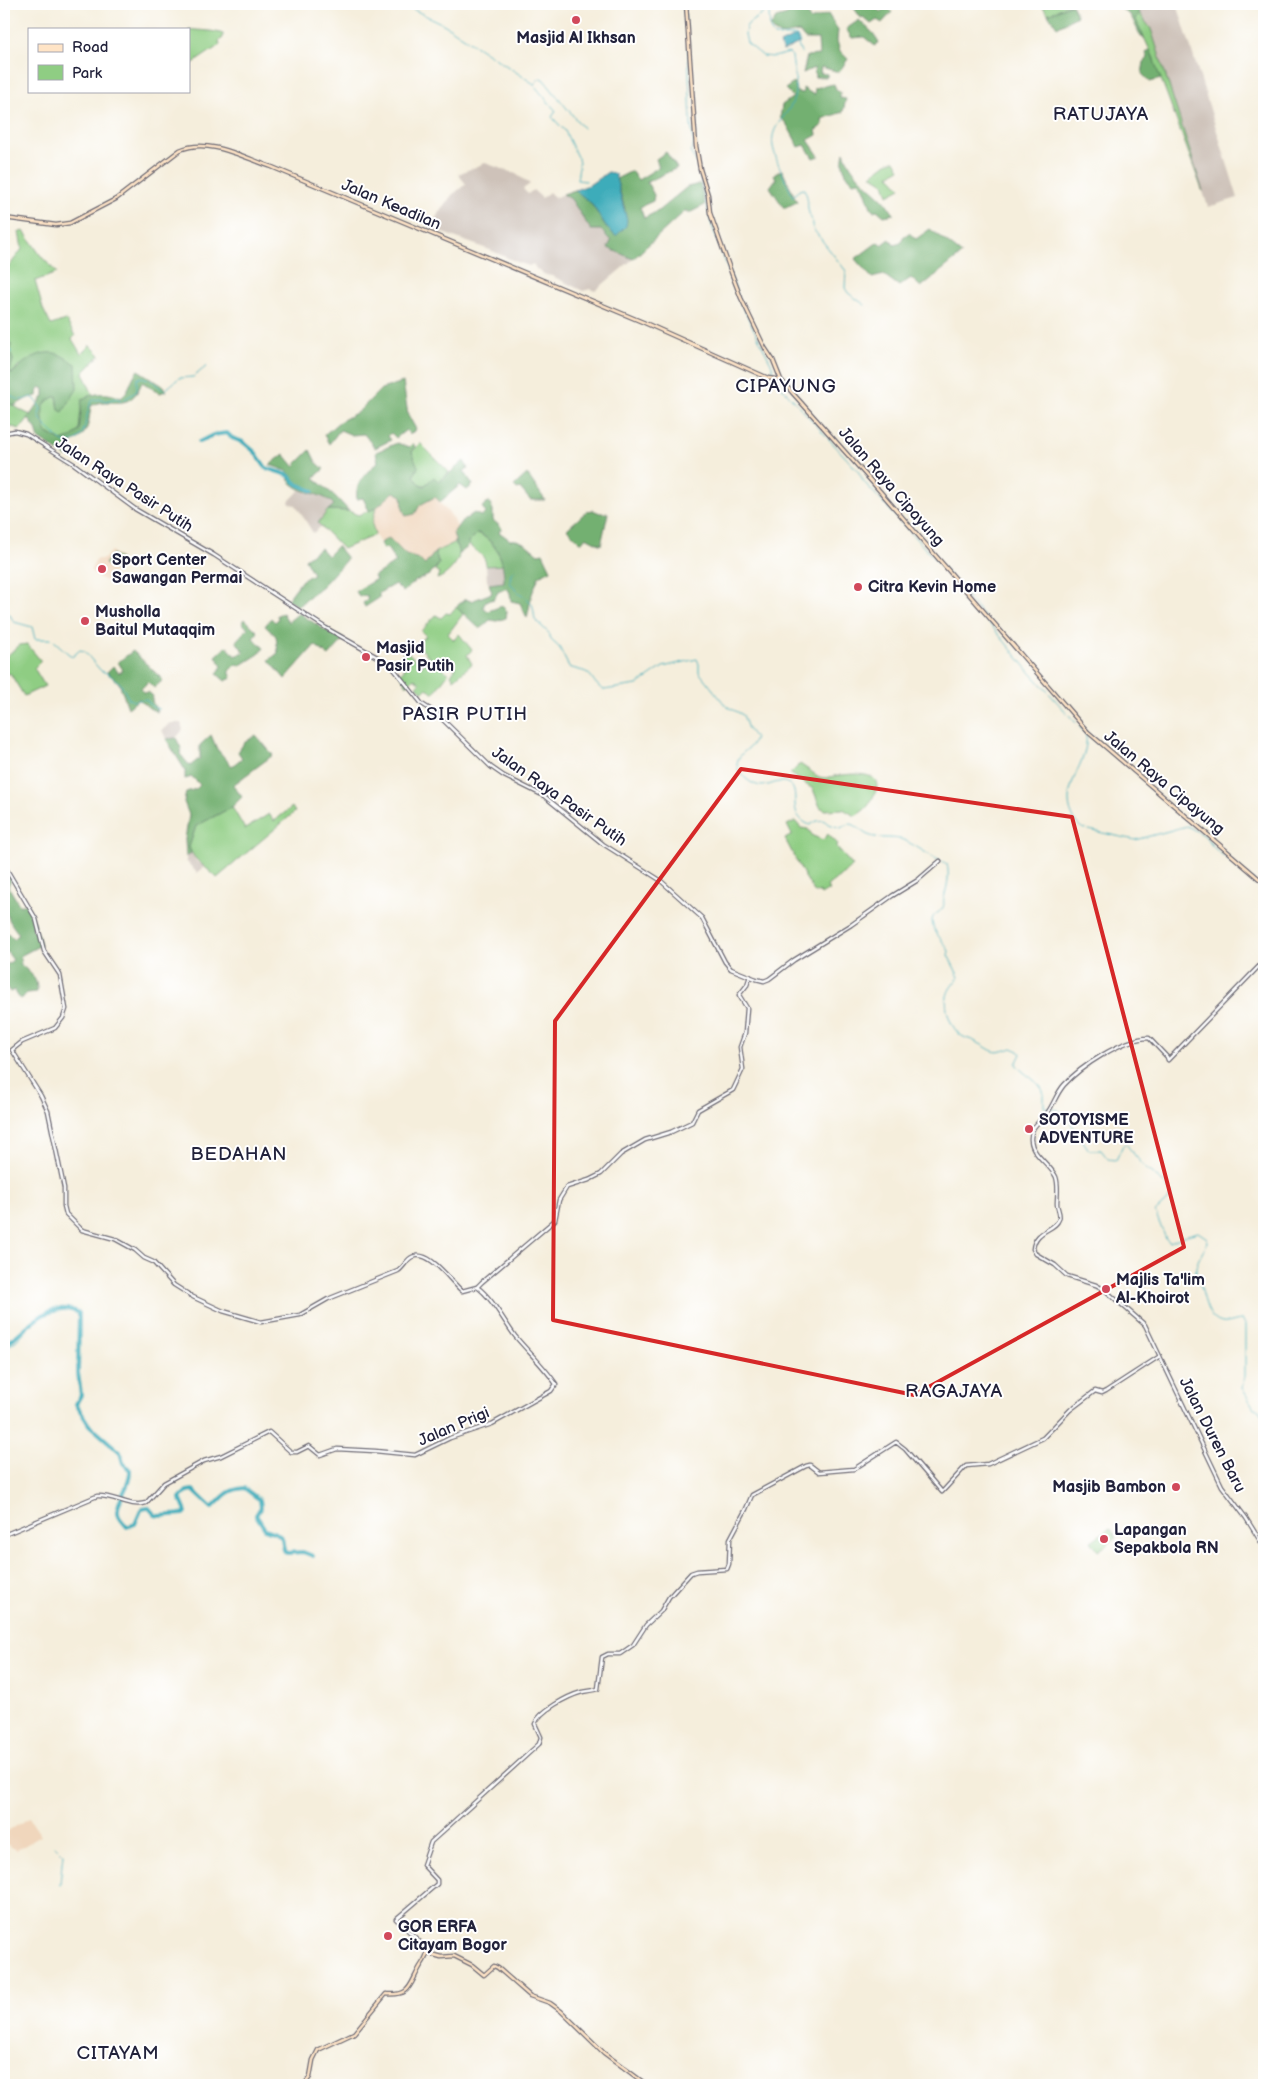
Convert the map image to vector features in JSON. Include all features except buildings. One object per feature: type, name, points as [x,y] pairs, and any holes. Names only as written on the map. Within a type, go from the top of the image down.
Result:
[{"type":"main road","name":"Jalan Raya Cipayung","points":[[686,4],[696,146],[700,169],[708,195],[709,209],[741,298],[765,348],[773,360],[776,378],[872,482],[1088,732],[1264,883]]},
{"type":"main road","name":"Jalan Keadilan","points":[[4,218],[50,225],[66,224],[116,199],[180,150],[190,147],[212,148],[272,167],[776,378]]},
{"type":"main road","points":[[304,2085],[310,2077],[313,2060],[318,2050],[354,2033],[386,1994],[398,1995],[404,1992],[415,1980],[427,1953],[442,1957],[454,1956],[472,1965],[484,1975],[494,1966],[498,1968],[530,1996],[550,2003],[562,2010],[604,2053],[647,2085]]},
{"type":"street","name":"Jalan Raya Pasir Putih","points":[[4,433],[14,431],[26,434],[67,459],[135,509],[214,556],[326,628],[386,662],[422,704],[436,713],[491,767],[504,776],[544,796],[603,844],[660,880],[698,914],[706,924],[727,965],[731,969],[750,976]]},
{"type":"street","points":[[4,865],[34,914],[44,952],[60,975],[65,999],[66,1013],[57,1026],[50,1032],[22,1042],[12,1050],[41,1096],[48,1111],[64,1188],[64,1209],[78,1227],[84,1231],[115,1239],[132,1248],[144,1258],[153,1262],[174,1285],[193,1297],[223,1311],[255,1322],[300,1315],[328,1299],[398,1270],[405,1266],[410,1258],[414,1256],[430,1259],[462,1291],[477,1287],[555,1220],[558,1214],[559,1200],[567,1187],[601,1174],[621,1154],[645,1140],[671,1132],[692,1122],[698,1110],[733,1090],[743,1068],[740,1047],[745,1033],[747,1008],[739,994],[747,985],[750,976],[761,981],[768,980],[794,960],[918,880],[940,861]]},
{"type":"street","name":"Jalan Duren Baru","points":[[1264,961],[1169,1058],[1149,1038],[1124,1045],[1100,1057],[1063,1086],[1051,1107],[1034,1125],[1031,1132],[1031,1143],[1056,1178],[1060,1218],[1035,1239],[1034,1252],[1055,1265],[1067,1276],[1096,1285],[1113,1296],[1145,1325],[1222,1486],[1251,1525],[1264,1547]]},
{"type":"street","name":"Jalan Prigi","points":[[4,1535],[95,1497],[108,1496],[135,1505],[146,1503],[161,1487],[204,1461],[270,1432],[291,1452],[297,1452],[309,1446],[320,1455],[337,1449],[415,1455],[450,1438],[492,1424],[553,1390],[556,1384],[548,1372],[514,1335],[486,1294],[477,1287]]},
{"type":"street","points":[[427,1953],[419,1941],[396,1919],[437,1884],[437,1880],[424,1865],[431,1842],[539,1744],[541,1737],[535,1724],[538,1718],[553,1706],[577,1694],[598,1689],[602,1657],[606,1654],[620,1654],[633,1645],[646,1625],[661,1611],[670,1597],[689,1576],[697,1571],[727,1569],[730,1564],[731,1537],[752,1495],[806,1466],[810,1465],[819,1472],[851,1470],[896,1442],[905,1449],[942,1492],[966,1466],[988,1464],[1043,1438],[1070,1410],[1095,1391],[1102,1393],[1106,1391],[1160,1356]]},
{"type":"highlighted area","points":[[741,769],[1072,817],[1184,1247],[914,1395],[553,1320],[555,1021]]},
{"type":"shaded area","points":[[1123,4],[1137,4],[1124,7]]},
{"type":"shaded area","points":[[1137,4],[1177,4],[1238,198],[1208,207],[1151,29],[1140,14]]},
{"type":"shaded area","points":[[485,163],[516,174],[530,184],[523,189],[528,194],[533,190],[542,198],[549,192],[555,198],[563,194],[571,199],[591,230],[601,230],[611,241],[609,249],[633,259],[595,291],[590,289],[583,291],[546,275],[537,270],[533,264],[529,266],[517,262],[429,228],[452,195],[466,184],[458,174]]},
{"type":"shaded area","points":[[300,490],[330,499],[335,505],[328,510],[318,523],[322,526],[313,533],[296,505],[290,504],[289,501]]},
{"type":"shaded area","points":[[394,492],[402,496],[403,509],[415,514],[420,505],[435,497],[453,518],[457,527],[453,533],[456,542],[435,552],[425,565],[419,559],[406,555],[389,538],[380,543],[375,535],[372,524],[376,508]]},
{"type":"shaded area","name":"Sport Center Sawangan Permai","points":[[111,551],[122,559],[110,577],[105,581],[90,570],[97,559],[104,559]]},
{"type":"shaded area","points":[[504,565],[504,582],[489,584],[486,566]]},
{"type":"shaded area","points":[[171,723],[181,723],[183,730],[176,738],[166,739],[162,730]]},
{"type":"shaded area","points":[[191,853],[197,862],[206,866],[197,873],[186,861],[186,857]]},
{"type":"shaded area","points":[[29,1818],[41,1836],[17,1850],[4,1843],[4,1833]]},
{"type":"green space","points":[[795,4],[804,4],[810,20],[828,14],[838,30],[837,41],[840,51],[848,59],[839,72],[821,67],[820,73],[827,74],[827,77],[815,77],[814,68],[803,73],[807,56],[819,55],[818,39],[805,39],[799,32],[780,34],[770,28],[776,18],[787,15]]},
{"type":"green space","points":[[851,4],[875,4],[880,12],[887,7],[892,12],[882,23],[877,20],[871,24],[863,17],[861,18]]},
{"type":"green space","points":[[1041,4],[1071,4],[1048,14]]},
{"type":"green space","points":[[1072,4],[1077,16],[1057,27],[1048,14]]},
{"type":"green space","points":[[1115,4],[1123,4],[1124,7],[1137,4],[1140,14],[1135,18],[1144,38],[1141,37],[1131,16]]},
{"type":"green space","points":[[1140,14],[1151,29],[1203,192],[1163,84],[1154,65],[1154,59],[1135,18]]},
{"type":"green space","points":[[859,20],[873,33],[879,42],[875,46],[864,37],[852,38],[846,29]]},
{"type":"green space","points":[[190,29],[223,34],[223,38],[219,41],[220,45],[190,65]]},
{"type":"green space","points":[[1150,50],[1161,79],[1150,82],[1142,74],[1144,62],[1148,58],[1146,53]]},
{"type":"green space","points":[[795,82],[796,92],[803,93],[803,88],[814,95],[815,88],[834,84],[840,92],[840,98],[846,99],[843,112],[822,119],[823,125],[816,130],[817,135],[808,140],[819,156],[813,158],[805,145],[799,147],[786,123],[780,118],[782,105],[793,97],[785,89]]},
{"type":"green space","points":[[666,152],[677,168],[647,182],[654,195],[653,201],[640,207],[644,218],[658,211],[687,187],[700,184],[705,205],[689,213],[687,210],[684,212],[633,259],[608,248],[611,241],[601,230],[591,230],[571,199],[563,194],[575,190],[588,199],[608,229],[616,236],[625,209],[616,179],[632,171],[638,180],[659,167],[656,159]]},
{"type":"green space","points":[[844,152],[855,172],[884,200],[894,214],[884,216],[877,210],[873,211],[862,184],[859,181],[853,182],[845,172],[843,165]]},
{"type":"green space","points":[[895,160],[900,169],[889,175],[901,188],[888,195],[884,183],[871,175],[887,163]]},
{"type":"green space","points":[[782,170],[797,202],[784,208],[770,187],[776,179],[774,174]]},
{"type":"green space","points":[[930,229],[962,254],[921,287],[911,278],[899,286],[884,275],[872,278],[855,259],[878,242],[882,245],[890,239],[894,245],[901,243],[903,237],[909,233],[916,239]]},
{"type":"green space","points":[[24,231],[41,256],[57,273],[35,281],[43,309],[51,325],[66,320],[75,336],[72,339],[81,354],[90,345],[100,355],[83,373],[93,395],[82,399],[79,431],[70,438],[61,441],[46,432],[42,415],[43,406],[50,399],[57,396],[59,410],[77,389],[19,365],[12,374],[10,371],[13,360],[10,352],[11,345],[7,338],[4,337],[4,273],[22,249],[19,232]]},
{"type":"green space","points":[[4,337],[7,338],[11,345],[10,352],[13,360],[10,371],[12,374],[26,361],[45,353],[58,354],[76,364],[77,389],[63,412],[59,410],[57,396],[47,402],[43,410],[46,432],[61,441],[70,438],[79,431],[82,399],[102,394],[121,398],[138,370],[163,386],[166,391],[160,393],[142,382],[137,392],[125,401],[98,403],[91,406],[85,432],[72,443],[67,457],[39,439],[36,429],[28,418],[44,396],[44,389],[40,387],[37,396],[28,398],[14,406],[4,401]]},
{"type":"green space","points":[[403,382],[408,415],[416,429],[410,435],[406,430],[396,438],[391,433],[388,436],[391,440],[375,448],[364,434],[352,435],[340,430],[329,444],[324,435],[339,422],[358,412],[381,389]]},
{"type":"green space","points":[[4,401],[31,415],[20,429],[12,427],[4,429]]},
{"type":"green space","points":[[397,443],[409,447],[413,443],[415,447],[412,452],[418,467],[414,476],[420,484],[424,486],[434,477],[439,482],[464,461],[468,468],[464,471],[473,485],[467,490],[460,485],[440,502],[435,497],[420,505],[415,514],[406,516],[403,509],[402,496],[394,492],[376,508],[369,511],[363,498],[357,499],[359,483],[378,462],[376,452]]},
{"type":"green space","points":[[420,443],[449,472],[439,480],[428,485],[419,484],[414,476],[412,452]]},
{"type":"green space","points":[[310,450],[316,462],[324,469],[314,478],[349,511],[328,510],[334,505],[324,497],[299,488],[288,479],[291,476],[287,471],[270,465],[284,454],[294,466]]},
{"type":"green space","points":[[527,474],[545,500],[530,500],[520,488],[517,489],[514,486]]},
{"type":"green space","points":[[489,501],[493,510],[493,520],[502,528],[499,532],[510,540],[518,540],[538,554],[543,553],[551,570],[539,576],[532,594],[527,618],[520,603],[511,601],[507,588],[498,592],[494,599],[486,601],[483,607],[488,611],[502,606],[507,611],[506,618],[497,621],[490,620],[480,629],[456,607],[465,599],[471,601],[492,593],[489,584],[504,582],[503,566],[495,547],[485,537],[478,533],[468,542],[469,546],[459,554],[453,533],[461,522],[474,513],[481,516],[486,513],[482,507]]},
{"type":"green space","points":[[376,508],[372,524],[375,535],[343,549],[318,523],[328,510],[349,511],[358,515]]},
{"type":"green space","points":[[593,510],[600,513],[608,513],[601,545],[586,537],[581,543],[567,529],[587,511]]},
{"type":"green space","points":[[478,533],[494,546],[504,565],[486,566],[484,558],[468,542]]},
{"type":"green space","points":[[389,538],[406,555],[419,559],[425,565],[435,552],[439,564],[429,575],[416,581],[403,592],[395,584],[379,593],[379,598],[365,607],[363,603],[368,599],[366,595],[359,597],[356,591],[376,579],[374,576],[396,562],[387,548],[383,549],[380,543]]},
{"type":"green space","points":[[456,542],[458,559],[447,573],[437,579],[439,573],[435,570],[439,564],[435,552]]},
{"type":"green space","points":[[337,546],[346,557],[346,560],[323,585],[298,606],[287,600],[302,580],[313,574],[305,559],[320,548],[327,556]]},
{"type":"green space","points":[[112,554],[121,560],[114,570],[105,564]]},
{"type":"green space","points":[[456,607],[463,614],[448,634],[454,640],[459,634],[472,650],[467,655],[472,664],[454,679],[451,675],[456,667],[445,655],[438,662],[448,674],[433,694],[427,688],[423,692],[416,686],[420,683],[414,678],[407,686],[400,674],[407,666],[401,661],[405,658],[402,654],[406,650],[421,666],[430,658],[417,644],[426,636],[421,631],[436,615],[441,618],[446,613],[450,614]]},
{"type":"green space","points":[[283,613],[288,622],[299,613],[325,630],[344,639],[329,656],[315,645],[285,679],[269,660],[278,653],[276,636],[265,626],[271,618],[275,622],[278,619],[277,615]]},
{"type":"green space","points":[[245,619],[258,632],[253,638],[264,648],[259,654],[240,666],[236,664],[229,671],[232,678],[225,681],[217,674],[222,666],[216,656],[227,646],[235,656],[244,652],[236,641],[248,628],[242,623]]},
{"type":"green space","points":[[27,644],[41,661],[34,668],[45,686],[24,696],[10,673],[4,675],[4,658],[20,645]]},
{"type":"green space","points":[[133,651],[163,680],[154,688],[148,682],[141,689],[144,693],[148,692],[153,696],[152,701],[157,712],[139,699],[128,708],[119,683],[107,672],[113,666],[119,673],[123,670],[118,662]]},
{"type":"green space","points":[[211,735],[217,749],[232,766],[242,758],[238,752],[244,743],[256,735],[273,755],[233,785],[242,797],[232,807],[196,826],[189,847],[191,853],[186,857],[185,839],[189,815],[184,802],[186,792],[196,789],[200,785],[192,777],[185,779],[185,770],[166,739],[176,738],[181,748],[180,754],[190,766],[200,758],[200,745]]},
{"type":"green space","points":[[800,764],[819,777],[825,778],[850,774],[868,776],[874,779],[877,784],[875,793],[867,807],[855,816],[843,809],[825,810],[820,807],[813,789],[790,774]]},
{"type":"green space","points":[[232,807],[245,829],[269,814],[274,821],[292,807],[295,812],[217,878],[197,860],[189,847],[196,826]]},
{"type":"green space","points":[[795,821],[801,828],[808,829],[813,836],[823,840],[828,834],[838,844],[836,847],[853,866],[827,886],[829,890],[821,895],[820,892],[815,893],[785,839],[792,835],[787,825]]},
{"type":"green space","points":[[4,869],[11,880],[8,886],[20,906],[26,903],[36,925],[32,927],[34,932],[37,931],[41,945],[20,956],[21,965],[33,977],[36,983],[37,992],[26,993],[20,999],[14,990],[10,992],[4,984],[4,974],[8,970],[5,966],[13,960],[4,948],[4,929],[14,939],[19,934],[9,919],[4,904]]},
{"type":"green space","name":"Lapangan Sepakbola RN","points":[[1110,1528],[1117,1538],[1098,1551],[1091,1541]]},
{"type":"water","points":[[796,36],[799,43],[783,51],[780,44]]},
{"type":"water","points":[[608,172],[615,174],[627,220],[626,226],[616,236],[608,229],[591,203],[575,190],[589,185]]},
{"type":"waterway","points":[[402,4],[445,25],[534,84],[540,78],[543,79],[583,128]]},
{"type":"waterway","points":[[683,4],[687,31]]},
{"type":"waterway","points":[[769,4],[764,13],[749,23],[745,34],[747,43],[763,56],[774,57],[789,53],[792,56],[795,82],[794,98],[774,132],[773,147],[793,197],[799,190],[804,189],[813,229],[846,271],[845,288],[848,293],[865,305]]},
{"type":"waterway","points":[[778,4],[769,13],[770,30],[774,36],[797,36],[801,53]]},
{"type":"waterway","points":[[688,47],[691,125],[694,145],[690,152],[697,163],[711,223],[740,302],[771,363],[777,382],[858,471],[864,482],[945,570],[1030,672],[1086,734],[1084,755],[1069,795],[1069,806],[1073,817],[1081,828],[1086,829]]},
{"type":"waterway","points":[[534,85],[556,111],[552,117],[565,131],[577,157]]},
{"type":"waterway","points":[[578,158],[579,164]]},
{"type":"waterway","points":[[579,166],[577,180],[586,181]]},
{"type":"waterway","points":[[4,343],[11,350],[11,353],[4,357]]},
{"type":"waterway","points":[[4,368],[7,392],[18,399],[31,397],[35,399],[41,409],[39,414],[43,423],[60,440],[69,443],[76,441],[83,432],[93,400],[102,399],[105,401],[117,398],[122,401],[137,391],[137,379],[142,377],[151,380],[164,391],[179,378],[193,377],[207,366]]},
{"type":"waterway","points":[[199,442],[213,435],[227,433],[232,438],[243,442],[255,452],[266,468],[288,475],[297,484],[313,491]]},
{"type":"waterway","points":[[515,570],[511,573],[510,582],[532,604],[535,620],[549,633],[551,640],[559,647],[569,667],[586,672],[604,690],[637,685],[663,667],[697,659],[699,672],[726,706],[743,715],[748,729],[755,738],[752,745],[738,759],[738,769],[743,776],[751,782],[763,786],[778,782],[789,784],[793,788],[798,816],[802,821],[810,825],[823,820],[841,828],[850,824],[868,835],[906,841],[947,864],[948,877],[943,906],[932,920],[936,932],[949,951],[948,955],[959,977],[948,993],[946,1004],[954,1028],[964,1037],[993,1051],[1000,1052],[1012,1048],[1019,1051],[1021,1054],[1016,1064],[1042,1089],[1044,1107],[1058,1110],[1068,1115],[1070,1122],[1089,1150],[1101,1150],[1108,1159],[1116,1160],[1123,1145],[1126,1144],[1145,1168],[1164,1183],[1171,1194],[1169,1199],[1155,1212],[1166,1239],[1170,1242],[1198,1232],[1207,1238],[1208,1243],[1197,1265],[1197,1277],[1208,1310],[1213,1318],[1222,1323],[1242,1320],[1245,1324],[1245,1376],[1242,1388],[1254,1408],[1258,1409],[1264,1418]]},
{"type":"waterway","points":[[4,612],[10,615],[14,622],[32,627],[35,639],[52,639],[72,657],[80,650],[84,651],[101,671],[107,673],[120,683],[129,699],[134,701],[146,699],[151,706],[159,709]]},
{"type":"waterway","points":[[1089,830],[1135,840],[1187,826],[1204,835],[1214,848],[1264,890]]},
{"type":"waterway","points":[[4,1346],[48,1312],[68,1309],[79,1313],[78,1373],[81,1395],[76,1404],[89,1425],[120,1452],[123,1463],[130,1470],[130,1476],[118,1508],[119,1517],[127,1527],[135,1524],[142,1508],[148,1507],[155,1515],[159,1516],[184,1514],[186,1512],[180,1498],[187,1491],[193,1490],[212,1508],[229,1492],[244,1488],[260,1500],[261,1507],[256,1515],[265,1529],[276,1533],[282,1538],[284,1550],[287,1553],[303,1552],[313,1556]]},
{"type":"waterway","points":[[4,1349],[17,1340],[38,1317],[56,1312]]},
{"type":"waterway","points":[[55,1846],[63,1854],[60,1884]]},
{"type":"railway","points":[[1260,4],[1264,14]]},
{"type":"place","name":"Masjid Al Ikhsan","points":[[576,20]]},
{"type":"place","name":"Sport Center Sawangan Permai","points":[[102,569]]},
{"type":"place","name":"Citra Kevin Home","points":[[858,587]]},
{"type":"place","name":"Musholla Baitul Mutaqqim","points":[[85,621]]},
{"type":"place","name":"Masjid Pasir Putih","points":[[366,657]]},
{"type":"place","name":"SOTOYISME ADVENTURE","points":[[1029,1129]]},
{"type":"place","name":"Majlis Ta'lim Al-Khoirot","points":[[1106,1289]]},
{"type":"place","name":"Masjib Bambon","points":[[1176,1487]]},
{"type":"place","name":"Lapangan Sepakbola RN","points":[[1104,1539]]},
{"type":"place","name":"GOR ERFA Citayam Bogor","points":[[388,1936]]},
{"type":"district","name":"RATUJAYA","points":[[1101,114]]},
{"type":"district","name":"CIPAYUNG","points":[[786,386]]},
{"type":"district","name":"PASIR PUTIH","points":[[465,714]]},
{"type":"district","name":"BEDAHAN","points":[[239,1154]]},
{"type":"district","name":"RAGAJAYA","points":[[954,1391]]},
{"type":"district","name":"CITAYAM","points":[[118,2053]]}]
